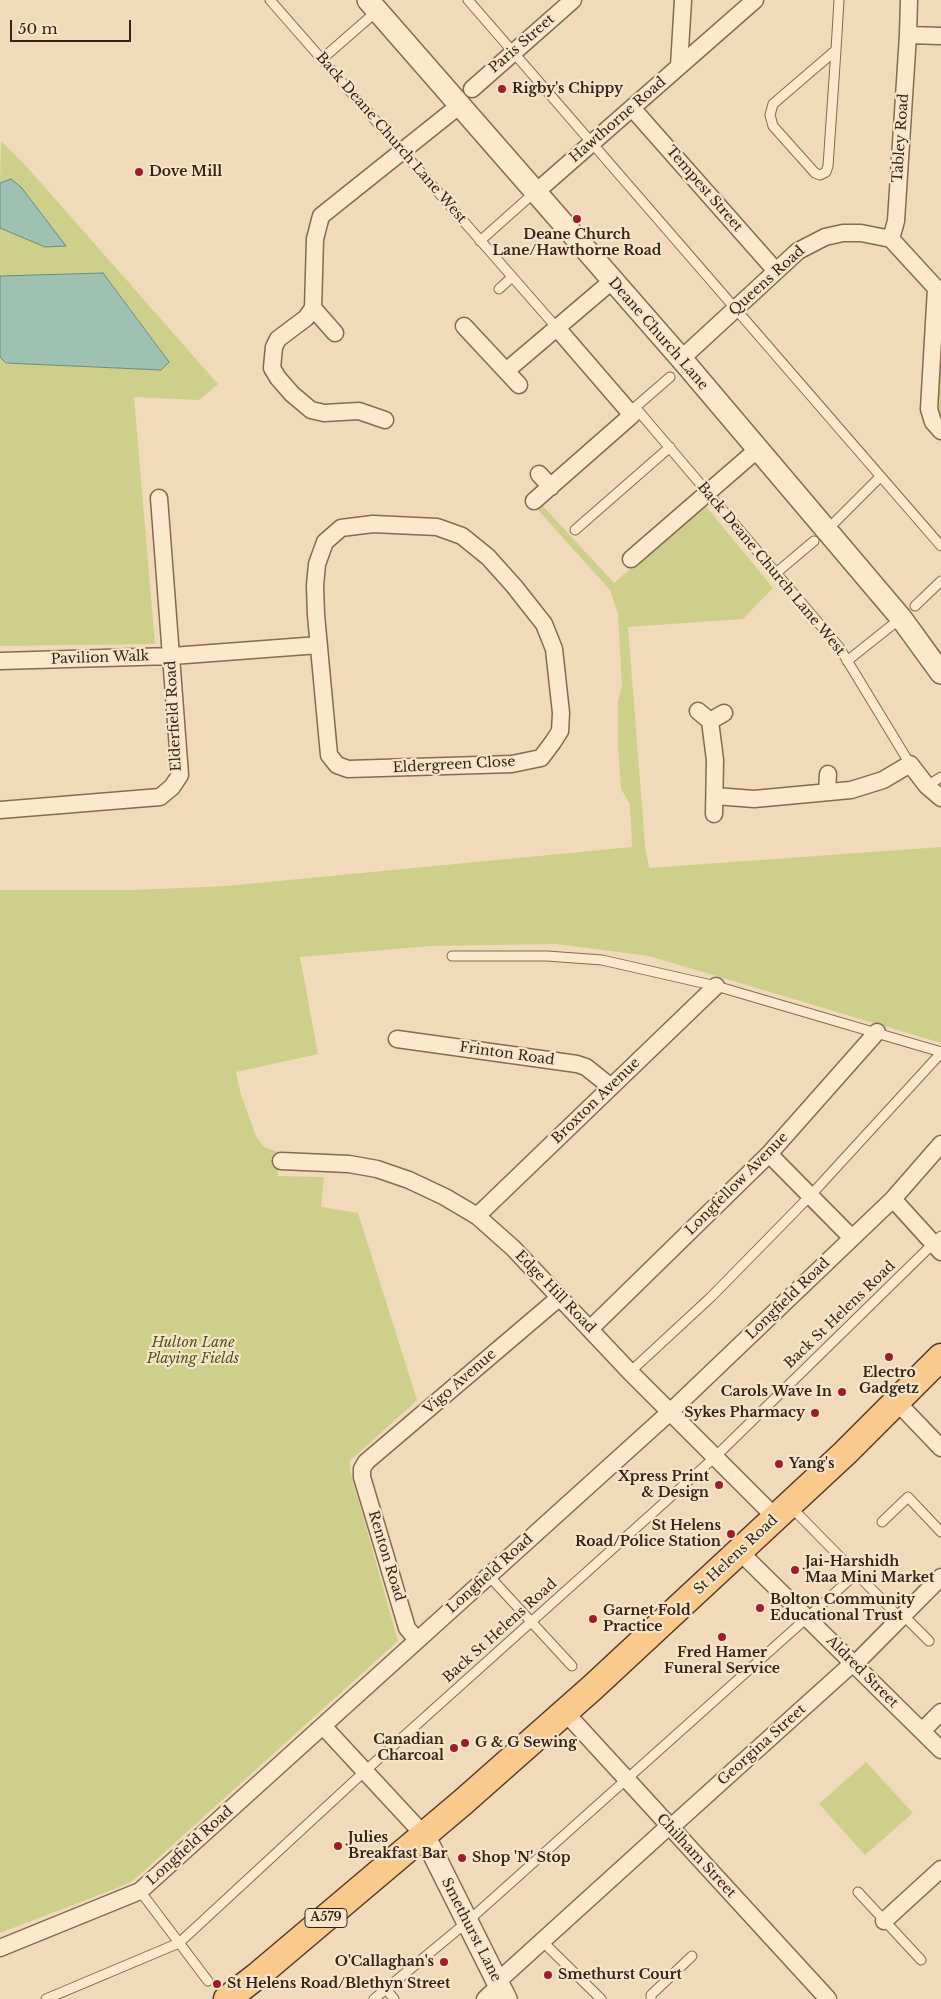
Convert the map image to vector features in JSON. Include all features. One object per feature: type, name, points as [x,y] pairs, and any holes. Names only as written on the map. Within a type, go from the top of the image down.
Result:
[{"type":"main road","name":"St Helens Road","points":[[227,1999],[257,1976],[424,1835],[565,1712],[845,1453],[941,1357]]},
{"type":"street","name":"Paris Street","points":[[312,308],[315,239],[321,216],[403,151],[466,97],[573,0]]},
{"type":"street","points":[[679,66],[682,0]]},
{"type":"street","name":"Tabley Road","points":[[891,239],[896,222],[909,0]]},
{"type":"street","name":"Hawthorne Road","points":[[536,192],[751,2]]},
{"type":"street","name":"Deane Church Lane","points":[[373,5],[466,97],[536,192],[612,281],[675,368],[758,449],[820,536],[908,612],[941,673]]},
{"type":"street","points":[[908,35],[941,36]]},
{"type":"street","name":"Tempest Street","points":[[632,108],[776,271]]},
{"type":"street","name":"Queens Road","points":[[675,368],[798,251],[825,237],[843,233],[891,239]]},
{"type":"street","points":[[891,239],[938,288],[928,409],[933,422],[941,431]]},
{"type":"street","points":[[506,371],[612,281]]},
{"type":"street","points":[[335,333],[312,308],[306,318],[278,339],[274,347],[272,368],[292,394],[324,420],[359,411],[385,420]]},
{"type":"street","points":[[464,326],[519,385]]},
{"type":"street","name":"Back Deane Church Lane West","points":[[557,328],[632,412]]},
{"type":"street","points":[[534,501],[632,412]]},
{"type":"street","points":[[631,559],[758,449]]},
{"type":"street","points":[[539,474],[550,487]]},
{"type":"street","name":"Elderfield Road","points":[[0,810],[160,797],[172,787],[180,775],[159,498]]},
{"type":"street","name":"Eldergreen Close","points":[[373,524],[437,527],[462,536],[488,557],[544,624],[554,648],[561,713],[560,731],[540,758],[512,764],[348,769],[337,765],[329,755],[319,645],[315,586],[317,564],[325,542],[341,528],[373,524]]},
{"type":"street","name":"Pavilion Walk","points":[[0,661],[172,656],[319,645]]},
{"type":"street","points":[[711,715],[715,760],[714,814]]},
{"type":"street","points":[[714,796],[754,799],[851,790],[882,780],[910,764],[934,782],[941,798]]},
{"type":"street","points":[[827,792],[828,774]]},
{"type":"street","name":"Broxton Avenue","points":[[477,1216],[716,986]]},
{"type":"street","name":"Longfellow Avenue","points":[[590,1329],[769,1154],[877,1032]]},
{"type":"street","name":"Frinton Road","points":[[397,1039],[577,1064],[586,1067],[611,1087]]},
{"type":"street","name":"Longfield Road","points":[[0,1948],[140,1891],[670,1412],[893,1199],[941,1144]]},
{"type":"street","points":[[769,1154],[852,1238]]},
{"type":"street","name":"Edge Hill Road","points":[[282,1161],[349,1164],[377,1169],[409,1180],[445,1196],[477,1216],[512,1248],[630,1372],[715,1457],[782,1511]]},
{"type":"street","points":[[893,1199],[938,1244]]},
{"type":"street","name":"Vigo Avenue","points":[[362,1469],[366,1462],[560,1297]]},
{"type":"street","points":[[896,1401],[941,1448]]},
{"type":"street","name":"Renton Road","points":[[362,1469],[362,1477],[407,1628],[417,1640]]},
{"type":"street","name":"Aldred Street","points":[[740,1552],[941,1750]]},
{"type":"street","name":"Georgina Street","points":[[497,1992],[542,1941],[854,1663],[941,1577]]},
{"type":"street","name":"Chilham Street","points":[[565,1712],[828,1999]]},
{"type":"street","points":[[922,1731],[941,1712]]},
{"type":"street","points":[[323,1726],[424,1835]]},
{"type":"street","name":"Smethurst Lane","points":[[424,1835],[467,1922],[497,1992]]},
{"type":"street","points":[[884,1921],[941,1869]]},
{"type":"lane","name":"Back Deane Church Lane West","points":[[270,0],[557,328]]},
{"type":"lane","points":[[468,0],[941,546]]},
{"type":"lane","points":[[836,50],[773,104],[770,114],[773,126],[815,173],[820,175],[826,172],[828,166],[836,50],[838,0]]},
{"type":"lane","points":[[322,59],[373,5]]},
{"type":"lane","name":"Hawthorne Road","points":[[480,241],[536,192]]},
{"type":"lane","points":[[499,289],[512,277]]},
{"type":"lane","points":[[632,412],[675,368]]},
{"type":"lane","name":"Back Deane Church Lane West","points":[[632,412],[670,448],[839,648],[910,764]]},
{"type":"lane","points":[[575,530],[670,448]]},
{"type":"lane","points":[[776,573],[820,536],[880,477]]},
{"type":"lane","points":[[847,662],[908,612],[941,581]]},
{"type":"lane","points":[[452,956],[547,956],[602,960],[716,986],[877,1032],[941,1053],[810,1196],[712,1297],[630,1372]]},
{"type":"lane","name":"Back St Helens Road","points":[[46,1999],[179,1943],[365,1771],[715,1457],[938,1244]]},
{"type":"lane","points":[[882,1522],[908,1498],[941,1532]]},
{"type":"lane","points":[[782,1511],[857,1573],[929,1641]]},
{"type":"lane","points":[[374,1999],[467,1922],[857,1573]]},
{"type":"lane","points":[[489,1576],[572,1666]]},
{"type":"lane","points":[[140,1891],[208,1982]]},
{"type":"lane","points":[[858,1892],[921,1960]]},
{"type":"lane","points":[[542,1941],[602,1999]]},
{"type":"lane","points":[[651,1999],[651,1995],[692,1956]]},
{"type":"lane","points":[[386,1988],[394,1999]]},
{"type":"green space","points":[[1,141],[27,167],[218,384],[199,400],[134,397],[155,644],[0,646],[0,357],[6,363],[161,370],[169,362],[103,273],[0,276],[0,228],[45,247],[11,179],[0,183]]},
{"type":"green space","points":[[941,344],[941,424],[937,413]]},
{"type":"green space","name":"Hulton Lane Playing Fields","points":[[704,504],[773,588],[743,619],[628,627],[645,845],[649,868],[941,847],[941,1043],[649,956],[556,944],[431,946],[300,957],[318,1054],[236,1072],[241,1095],[256,1136],[264,1147],[278,1152],[278,1176],[324,1177],[321,1207],[358,1213],[417,1400],[350,1461],[350,1470],[398,1641],[135,1879],[125,1885],[0,1933],[0,890],[134,890],[227,886],[632,847],[630,804],[621,789],[618,746],[618,701],[622,686],[618,614],[610,590],[538,510],[543,506],[614,583]]},
{"type":"green space","points":[[866,1762],[913,1813],[865,1855],[819,1804]]},
{"type":"shaded area","points":[[11,179],[21,187],[66,246],[45,247],[0,228],[0,183]]},
{"type":"shaded area","points":[[103,273],[169,362],[161,370],[6,363],[0,357],[0,276]]},
{"type":"place","name":"Rigby's Chippy","points":[[502,89]]},
{"type":"place","name":"Dove Mill","points":[[139,172]]},
{"type":"place","name":"Deane Church Lane/Hawthorne Road","points":[[577,219]]},
{"type":"place","name":"Electro Gadgetz","points":[[889,1357]]},
{"type":"place","name":"Carols Wave In","points":[[842,1392]]},
{"type":"place","name":"Sykes Pharmacy","points":[[815,1413]]},
{"type":"place","name":"Yang's","points":[[779,1464]]},
{"type":"place","name":"Xpress Print & Design","points":[[719,1485]]},
{"type":"place","name":"St Helens Road/Police Station","points":[[731,1534]]},
{"type":"place","name":"Jai-Harshidh Maa Mini Market","points":[[795,1570]]},
{"type":"place","name":"Bolton Community Educational Trust","points":[[760,1608]]},
{"type":"place","name":"Garnet Fold Practice","points":[[593,1619]]},
{"type":"place","name":"Fred Hamer Funeral Service","points":[[722,1637]]},
{"type":"place","name":"G & G Sewing","points":[[465,1743]]},
{"type":"place","name":"Canadian Charcoal","points":[[454,1748]]},
{"type":"place","name":"Julies Breakfast Bar","points":[[338,1846]]},
{"type":"place","name":"Shop 'N' Stop","points":[[462,1858]]},
{"type":"place","name":"O'Callaghan's","points":[[444,1962]]},
{"type":"place","name":"Smethurst Court","points":[[548,1975]]},
{"type":"place","name":"St Helens Road/Blethyn Street","points":[[217,1984]]}]
